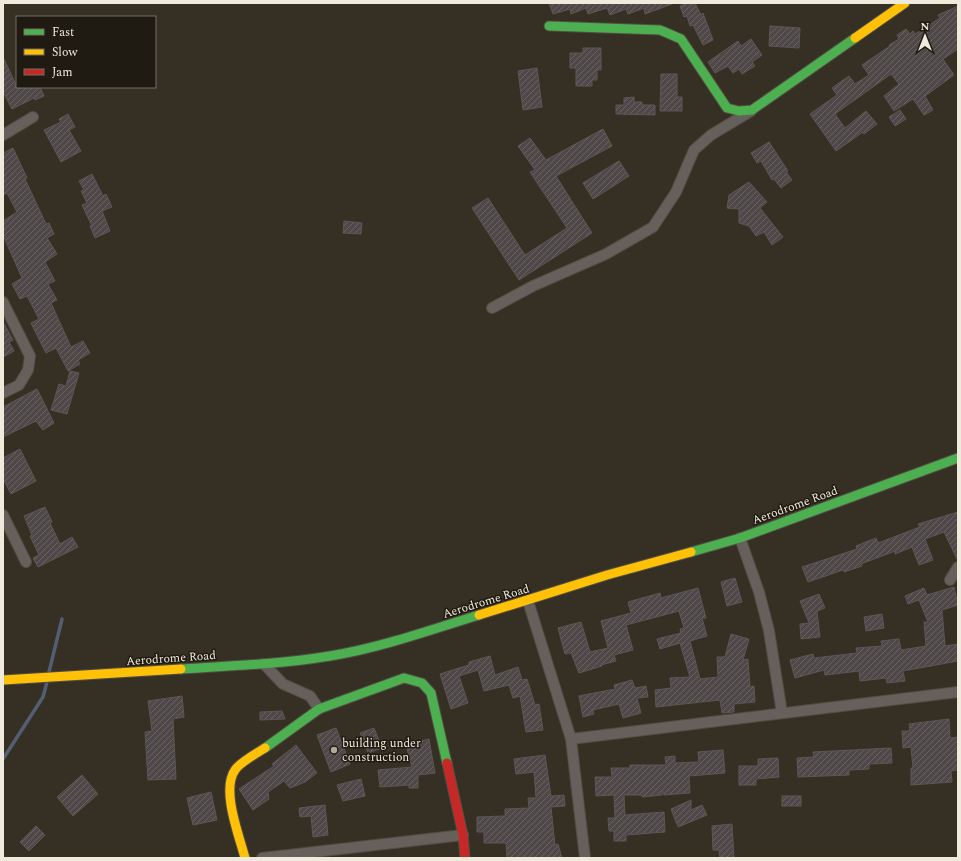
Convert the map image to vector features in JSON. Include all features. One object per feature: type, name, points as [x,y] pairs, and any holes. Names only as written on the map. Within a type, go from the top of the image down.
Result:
[{"type":"street","points":[[492,308],[533,286],[606,254],[653,227],[676,192],[694,150],[711,135],[752,110],[905,3]]},
{"type":"street","points":[[549,26],[660,30],[681,39],[728,108],[739,112],[752,110]]},
{"type":"street","points":[[3,135],[33,117]]},
{"type":"street","points":[[3,302],[30,356],[28,370],[19,385],[3,393]]},
{"type":"street","name":"Aerodrome Road","points":[[3,680],[60,678],[264,664],[330,656],[367,648],[740,538],[958,458]]},
{"type":"street","points":[[3,515],[26,562]]},
{"type":"street","points":[[740,538],[759,592],[769,631],[782,713]]},
{"type":"street","points":[[950,580],[958,567]]},
{"type":"street","points":[[528,601],[571,739],[585,858]]},
{"type":"street","points":[[264,664],[283,684],[310,696],[319,709]]},
{"type":"street","points":[[245,858],[230,798],[229,783],[236,770],[319,709],[404,678],[422,683],[431,694],[463,835],[465,858]]},
{"type":"street","points":[[571,739],[958,692]]},
{"type":"street","points":[[262,858],[463,835]]},
{"type":"building","points":[[549,3],[672,4],[645,14],[644,8],[628,14],[626,9],[610,15],[607,8],[588,14],[586,8],[571,14],[570,9],[553,14]]},
{"type":"building","points":[[688,3],[695,3],[701,15],[703,13],[713,40],[703,45],[693,25],[690,26],[687,16],[684,17],[680,6]]},
{"type":"building","points":[[958,6],[958,49],[943,59],[954,75],[925,96],[933,110],[924,115],[913,99],[894,111],[884,96],[899,84],[891,74],[835,114],[845,128],[866,111],[877,124],[864,134],[863,132],[836,151],[810,114],[837,95],[832,88],[849,76],[855,84],[869,75],[862,65],[899,39],[897,35],[906,29],[910,34],[913,31],[915,34],[940,18],[938,15]]},
{"type":"building","points":[[770,26],[800,28],[799,48],[769,46]]},
{"type":"building","points":[[751,39],[762,55],[752,62],[755,66],[742,74],[739,69],[733,73],[728,66],[715,73],[708,62],[738,41],[741,46]]},
{"type":"building","points":[[583,48],[601,48],[601,70],[597,70],[597,80],[592,80],[592,86],[576,86],[576,68],[570,68],[570,53],[583,53]]},
{"type":"building","points":[[3,57],[16,85],[16,88],[40,88],[44,96],[35,100],[34,98],[12,109],[3,92]]},
{"type":"building","points":[[537,68],[542,107],[523,110],[518,71]]},
{"type":"building","points":[[661,74],[677,74],[677,97],[682,97],[682,111],[660,111]]},
{"type":"building","points":[[634,97],[634,102],[642,102],[642,105],[655,105],[655,115],[616,114],[616,105],[624,105],[624,98]]},
{"type":"building","points":[[900,110],[906,119],[895,126],[889,117]]},
{"type":"building","points":[[68,114],[75,127],[69,130],[81,151],[61,162],[44,130],[61,122],[59,119]]},
{"type":"building","points":[[603,129],[612,146],[556,176],[592,233],[519,280],[472,208],[488,198],[525,255],[567,228],[530,172],[535,170],[518,146],[530,138],[546,160]]},
{"type":"building","points":[[769,142],[788,171],[786,172],[792,180],[781,188],[774,179],[772,180],[761,161],[757,163],[751,153]]},
{"type":"building","points":[[13,148],[27,178],[25,179],[46,224],[49,223],[54,234],[47,238],[57,254],[45,262],[55,281],[48,284],[57,300],[51,303],[71,347],[83,341],[90,353],[78,360],[80,364],[68,371],[56,348],[46,353],[31,323],[39,319],[27,296],[20,299],[12,284],[22,278],[3,235],[3,221],[17,212],[7,193],[3,195],[3,153]]},
{"type":"building","points":[[619,161],[629,176],[593,199],[583,183]]},
{"type":"building","points":[[92,174],[103,196],[106,194],[112,207],[102,211],[110,231],[95,238],[90,226],[92,226],[82,205],[87,203],[81,191],[84,190],[79,181]]},
{"type":"building","points":[[749,182],[767,202],[760,208],[783,237],[772,245],[764,232],[756,236],[749,226],[739,223],[739,209],[727,208],[729,195]]},
{"type":"building","points":[[344,221],[362,223],[361,234],[343,233]]},
{"type":"building","points":[[3,322],[13,340],[9,342],[14,351],[3,357]]},
{"type":"building","points":[[70,371],[79,373],[67,414],[51,410],[59,384],[66,386]]},
{"type":"building","points":[[37,389],[54,423],[43,430],[36,421],[3,437],[3,407]]},
{"type":"building","points":[[20,449],[36,481],[11,494],[3,479],[3,458]]},
{"type":"building","points":[[45,507],[52,522],[50,523],[60,544],[72,537],[78,547],[38,567],[33,558],[39,555],[30,536],[32,535],[24,516]]},
{"type":"building","points":[[958,512],[958,561],[944,532],[925,539],[933,560],[919,565],[912,547],[895,554],[895,551],[861,564],[862,566],[844,572],[843,570],[808,582],[802,567],[857,549],[856,546],[876,538],[878,543],[920,527],[918,524]]},
{"type":"building","points":[[735,578],[742,602],[727,606],[721,582]]},
{"type":"building","points":[[954,587],[958,605],[942,610],[945,646],[958,644],[958,661],[903,671],[905,681],[887,683],[886,678],[860,681],[859,671],[825,675],[824,670],[795,678],[790,660],[813,654],[814,658],[857,653],[856,648],[882,646],[881,641],[899,639],[901,650],[926,646],[924,622],[928,622],[919,600],[908,604],[905,596],[924,588],[927,595]]},
{"type":"building","points":[[698,588],[706,618],[702,618],[707,636],[690,641],[700,679],[718,677],[717,657],[725,657],[731,634],[749,639],[743,660],[748,659],[750,687],[754,686],[755,702],[734,704],[734,712],[722,713],[720,700],[656,707],[655,690],[671,688],[670,678],[690,677],[680,643],[660,649],[657,639],[681,633],[680,629],[684,628],[679,611],[626,625],[633,650],[614,655],[616,661],[579,673],[571,653],[565,654],[558,628],[581,622],[590,652],[608,648],[601,621],[631,613],[628,602],[660,593],[661,598]]},
{"type":"building","points":[[819,594],[825,608],[817,611],[820,637],[801,639],[800,624],[809,623],[800,601]]},
{"type":"building","points":[[882,614],[884,628],[866,631],[864,617]]},
{"type":"building","points":[[490,656],[495,675],[518,667],[522,680],[527,679],[535,705],[539,704],[543,730],[526,732],[520,696],[513,698],[509,685],[484,691],[478,670],[459,676],[468,703],[451,709],[440,674],[469,665],[469,662]]},
{"type":"building","points":[[632,680],[635,688],[646,686],[648,697],[637,698],[641,713],[623,718],[619,704],[593,710],[594,714],[583,717],[579,696],[615,689],[614,685]]},
{"type":"building","points":[[182,696],[184,717],[173,719],[176,779],[148,780],[145,732],[152,731],[148,701]]},
{"type":"building","points":[[282,711],[285,719],[260,720],[260,712]]},
{"type":"building","points":[[949,719],[950,738],[958,737],[958,770],[951,771],[952,782],[911,785],[911,768],[913,768],[911,747],[903,748],[902,731],[910,731],[909,724]]},
{"type":"building","name":"building under construction","points":[[336,728],[350,764],[331,772],[317,735]]},
{"type":"building","points":[[374,728],[382,748],[368,753],[360,733]]},
{"type":"building","points":[[429,739],[435,773],[418,775],[418,788],[409,788],[409,785],[380,787],[378,770],[412,767],[406,745]]},
{"type":"building","points":[[296,745],[317,773],[305,782],[290,788],[284,781],[268,792],[269,799],[253,810],[239,789],[274,766],[272,764]]},
{"type":"building","points":[[891,748],[892,763],[869,764],[869,769],[849,770],[849,775],[798,777],[797,758],[814,757],[813,752]]},
{"type":"building","points":[[723,750],[725,773],[689,776],[690,793],[664,795],[662,789],[662,795],[642,797],[642,795],[624,795],[625,815],[664,812],[665,832],[626,835],[626,841],[614,841],[614,831],[609,831],[608,818],[615,818],[614,795],[596,796],[595,777],[612,777],[611,768],[630,768],[630,765],[666,765],[665,757],[675,756],[675,763],[699,762],[698,752]]},
{"type":"building","points":[[545,755],[551,796],[564,795],[565,806],[551,807],[555,845],[558,844],[562,858],[507,858],[506,843],[484,843],[484,832],[477,832],[477,817],[505,816],[505,809],[529,808],[528,798],[536,798],[534,772],[516,774],[514,759]]},
{"type":"building","points":[[778,758],[779,777],[756,779],[756,785],[739,785],[739,766],[758,766],[758,759]]},
{"type":"building","points":[[82,775],[98,794],[73,816],[57,797]]},
{"type":"building","points":[[361,779],[365,796],[343,801],[337,785]]},
{"type":"building","points":[[211,792],[217,820],[193,825],[187,798]]},
{"type":"building","points":[[782,796],[801,796],[801,806],[782,806]]},
{"type":"building","points":[[691,800],[691,810],[702,805],[707,815],[678,827],[671,809]]},
{"type":"building","points":[[325,805],[328,835],[313,837],[311,816],[300,817],[299,808]]},
{"type":"building","points":[[732,824],[734,858],[720,858],[719,850],[713,850],[712,826]]},
{"type":"building","points":[[36,826],[45,835],[29,851],[20,842]]},
{"type":"waterway","points":[[48,676],[62,619]]},
{"type":"waterway","points":[[3,759],[43,697],[47,682]]},
{"type":"traffic: fast","points":[[549,26],[660,30],[681,39],[727,108],[739,111],[752,110],[855,38]]},
{"type":"traffic: fast","points":[[691,552],[740,538],[958,458]]},
{"type":"traffic: fast","points":[[181,669],[275,663],[349,653],[479,615]]},
{"type":"traffic: fast","points":[[265,748],[319,709],[404,678],[422,683],[431,693],[447,763]]},
{"type":"traffic: slow","points":[[855,38],[905,3]]},
{"type":"traffic: slow","points":[[479,615],[607,575],[691,552]]},
{"type":"traffic: slow","points":[[3,680],[181,669]]},
{"type":"traffic: slow","points":[[245,858],[232,813],[230,801],[231,779],[235,770],[240,764],[265,748]]},
{"type":"traffic: jam","points":[[447,763],[463,835],[465,858]]},
{"type":"place","name":"building under construction","points":[[334,750]]}]
